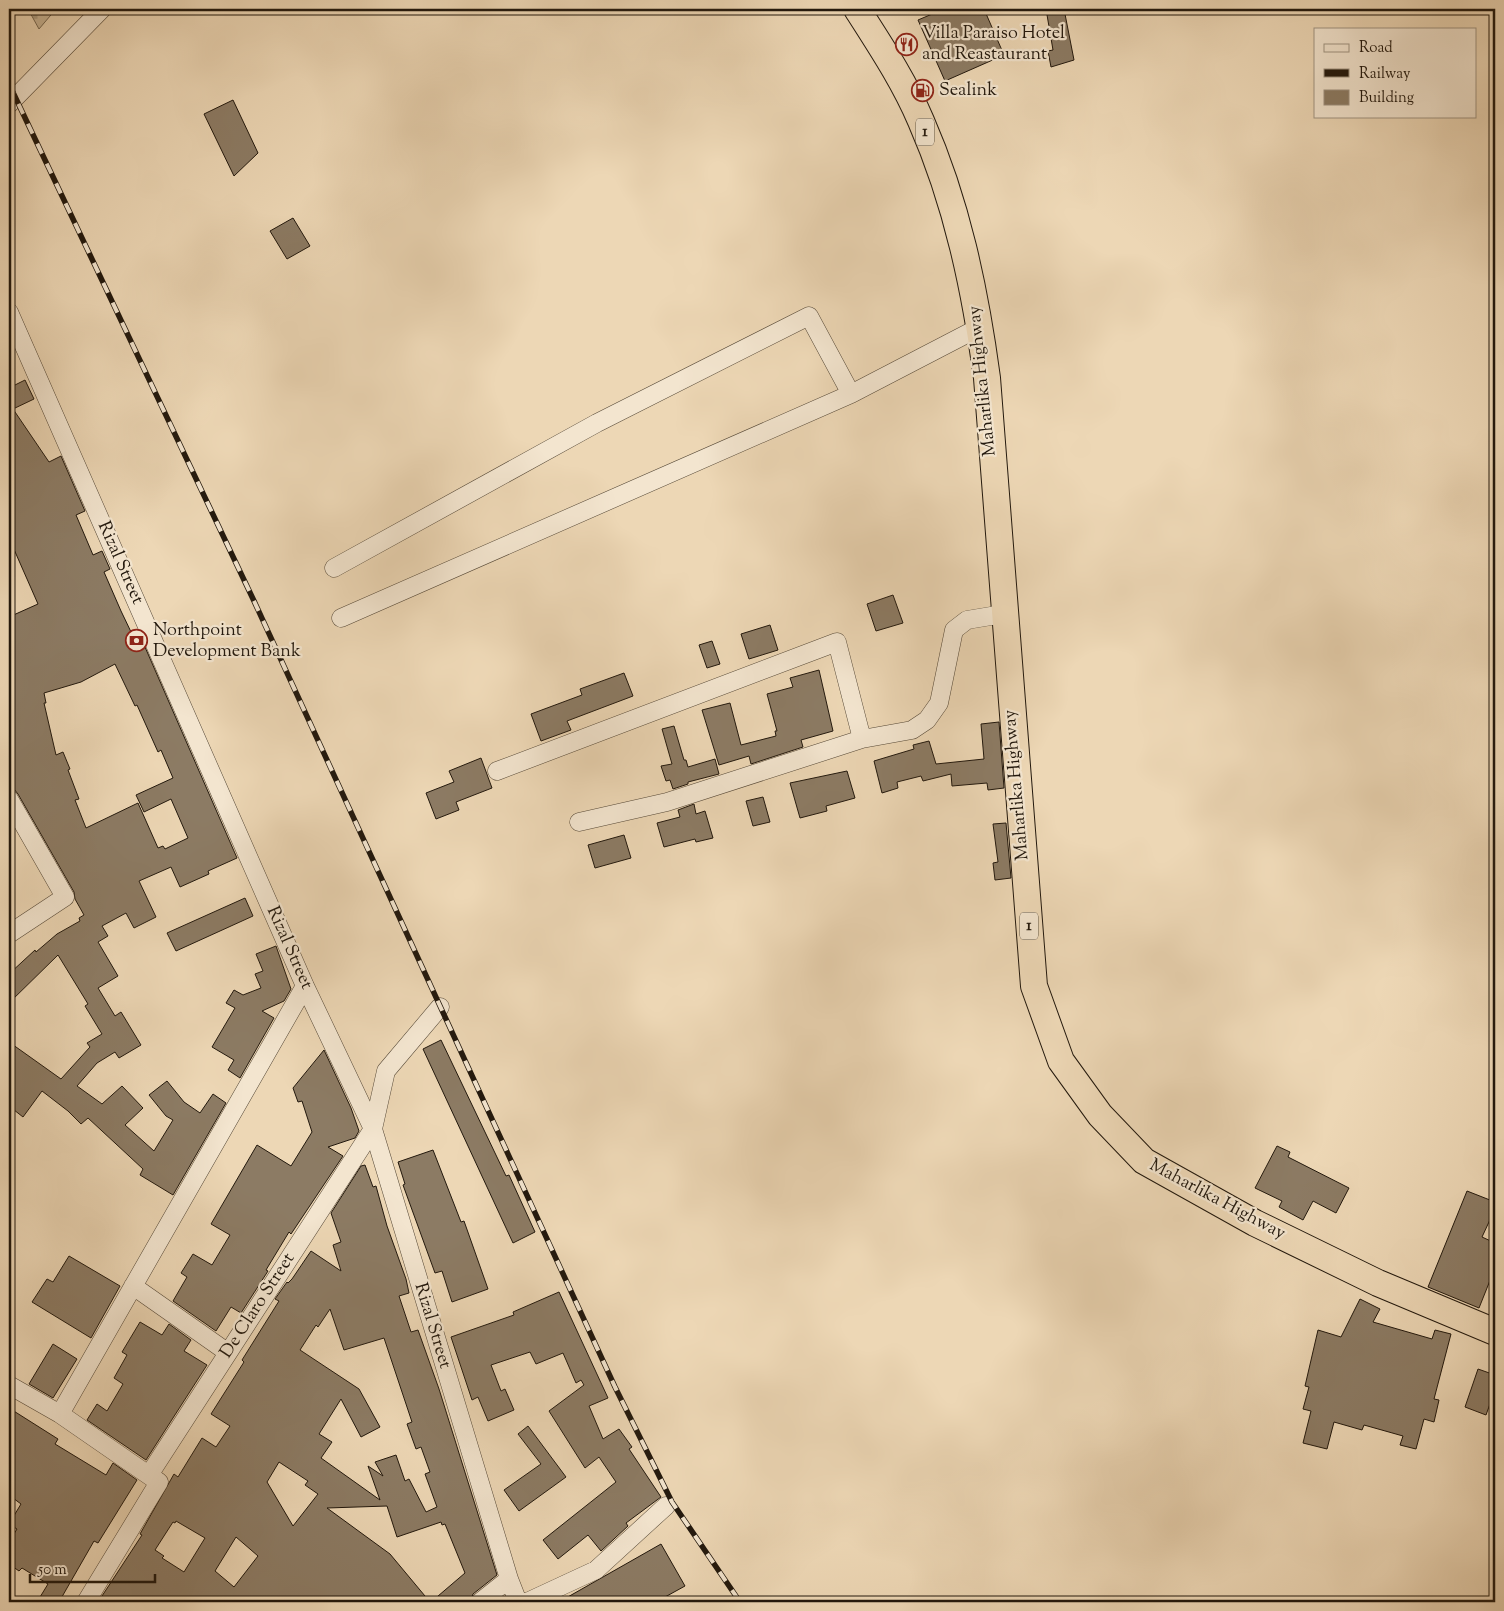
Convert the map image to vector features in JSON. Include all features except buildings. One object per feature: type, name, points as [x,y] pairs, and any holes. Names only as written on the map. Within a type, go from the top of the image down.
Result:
[{"type":"highway","name":"Maharlika Highway","points":[[857,9],[893,64],[921,120],[943,178],[962,240],[980,327],[987,378],[1003,614],[1034,986],[1061,1061],[1100,1116],[1144,1161],[1255,1223],[1378,1282],[1495,1332]]},
{"type":"street","points":[[9,104],[102,9]]},
{"type":"street","name":"Rizal Street","points":[[9,312],[306,986],[373,1129],[509,1579],[518,1602]]},
{"type":"street","points":[[334,568],[596,422],[809,316],[851,394]]},
{"type":"street","points":[[341,618],[851,394],[980,327]]},
{"type":"street","points":[[579,822],[666,802],[862,739],[912,730],[927,720],[939,703],[954,630],[966,620],[1003,614]]},
{"type":"street","points":[[497,771],[837,642],[862,739]]},
{"type":"street","points":[[9,799],[65,897],[9,934]]},
{"type":"street","points":[[60,1414],[306,986]]},
{"type":"street","name":"De Claro Street","points":[[149,1475],[373,1129],[386,1071],[440,1007]]},
{"type":"street","points":[[133,1286],[228,1352]]},
{"type":"street","points":[[9,1384],[60,1414],[159,1482],[86,1602]]},
{"type":"street","points":[[527,1602],[596,1570],[666,1506]]},
{"type":"street","points":[[480,1602],[509,1579]]},
{"type":"green space","points":[[28,9],[56,9],[39,29]]},
{"type":"railway","points":[[9,84],[254,601],[615,1387],[672,1502],[740,1602]]},
{"type":"place","name":"Villa Paraiso Hotel and Reastaurant","points":[[906,44]]},
{"type":"place","name":"Sealink","points":[[923,91]]},
{"type":"place","name":"Northpoint Development Bank","points":[[137,641]]}]
